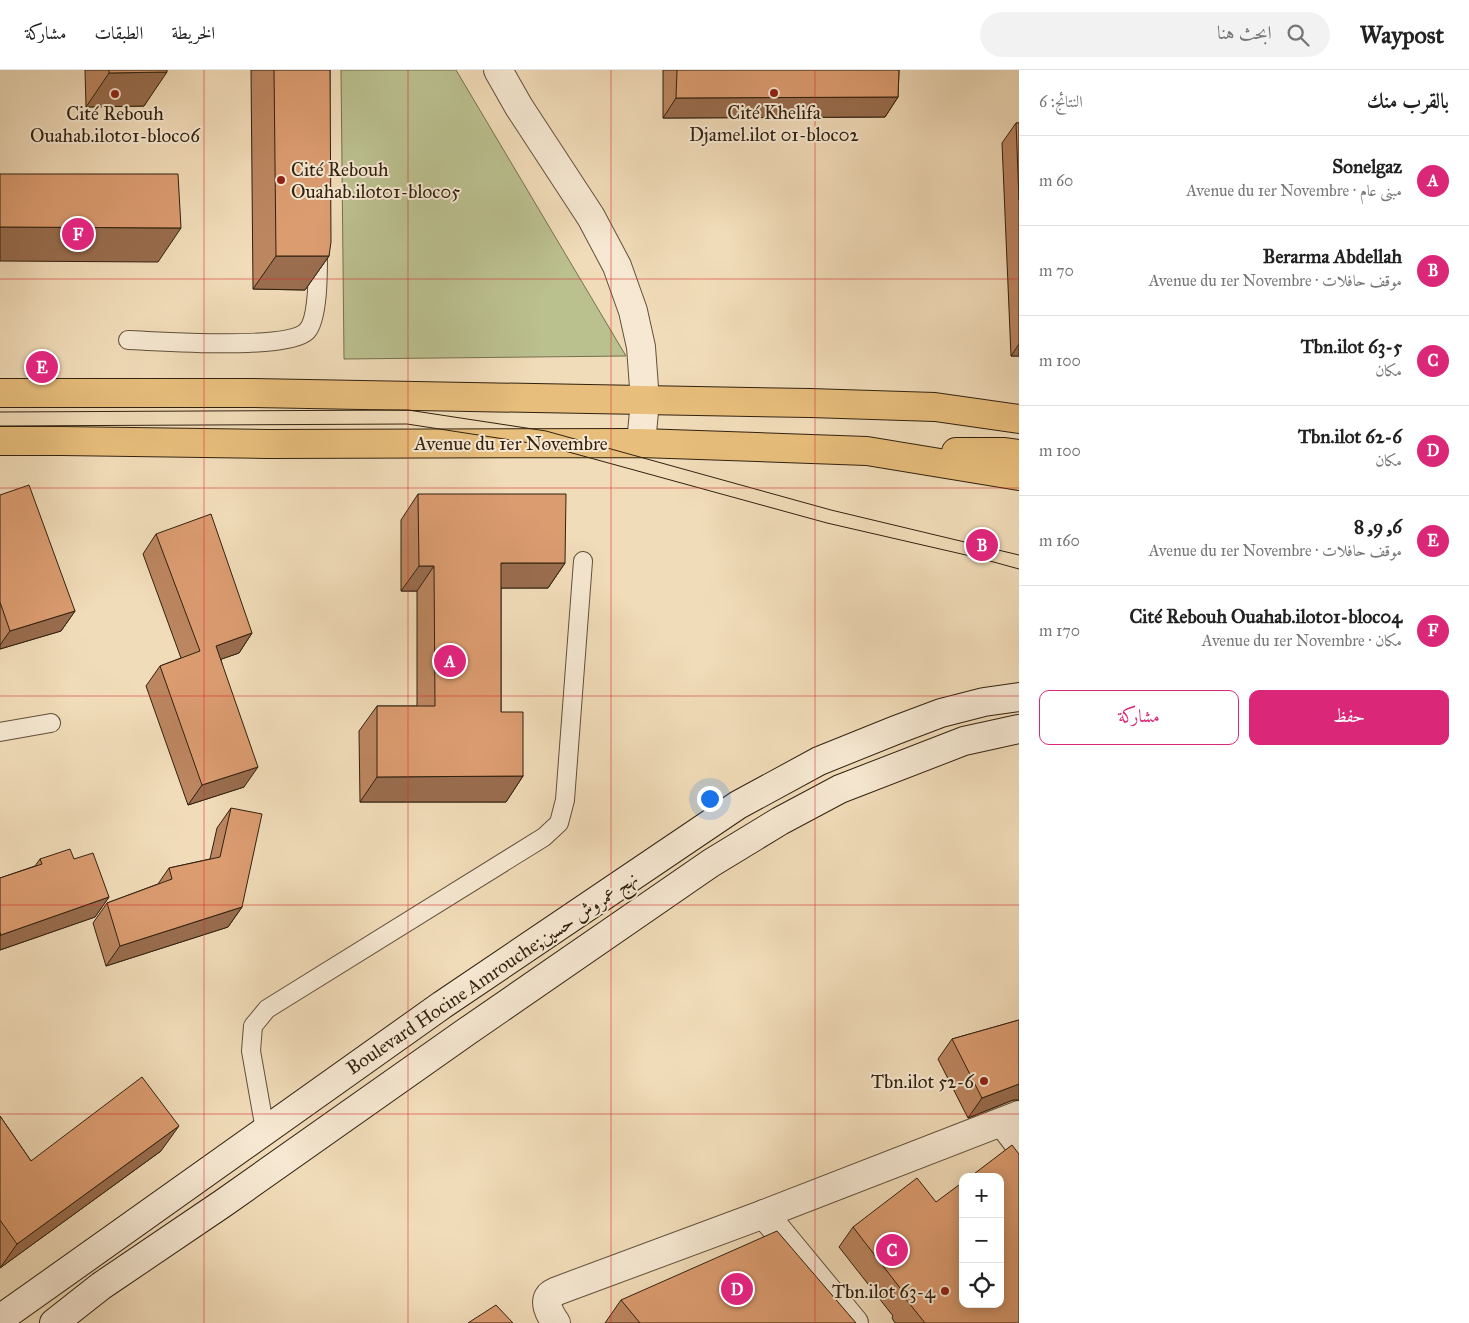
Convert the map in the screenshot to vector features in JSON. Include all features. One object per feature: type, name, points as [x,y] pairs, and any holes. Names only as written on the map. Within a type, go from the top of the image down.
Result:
[{"type":"main road","points":[[498,70],[591,217],[617,266],[633,311],[642,347],[645,401],[640,443]]},
{"type":"main road","points":[[0,394],[249,393],[810,403],[935,407],[1019,419]]},
{"type":"main road","name":"Avenue du 1er Novembre","points":[[0,442],[268,444],[640,443],[867,451],[1019,476]]},
{"type":"main road","points":[[867,451],[1003,452],[1019,454]]},
{"type":"main road","name":"Boulevard Hocine Amrouche;نهج عمروش حسين","points":[[0,1319],[442,1005],[738,805],[818,761],[896,730],[941,713],[984,702],[1019,696]]},
{"type":"main road","name":"Boulevard Hocine Amrouche;نهج عمروش حسين","points":[[54,1323],[101,1286],[719,858],[780,821],[840,789],[964,741],[1019,729]]},
{"type":"main road","points":[[556,1323],[548,1309],[547,1300],[550,1295],[558,1290],[764,1214],[1010,1118],[1019,1144]]},
{"type":"main road","points":[[764,1214],[854,1323]]},
{"type":"lane","points":[[128,340],[240,344],[297,338],[307,331],[312,322],[318,276],[318,236]]},
{"type":"lane","points":[[265,1130],[251,1051],[252,1026],[266,1009],[544,836],[559,823],[565,800],[582,561]]},
{"type":"lane","points":[[0,732],[51,723]]},
{"type":"green space","points":[[341,70],[456,70],[626,356],[344,359]]},
{"type":"building","points":[[109,70],[167,70],[167,72],[109,73]]},
{"type":"building","points":[[274,70],[330,70],[331,242],[329,256],[276,256]]},
{"type":"building","points":[[677,70],[899,70],[898,97],[676,98]]},
{"type":"building","points":[[1016,123],[1019,123],[1019,200]]},
{"type":"building","points":[[0,174],[178,174],[181,228],[0,227]]},
{"type":"building","points":[[29,485],[75,611],[10,631],[0,602],[0,495]]},
{"type":"building","points":[[418,494],[566,494],[565,563],[501,563],[501,712],[523,712],[523,776],[377,777],[377,706],[435,706],[434,566],[419,566]]},
{"type":"building","points":[[211,514],[252,633],[216,646],[258,767],[202,785],[160,666],[200,651],[156,534]]},
{"type":"building","points":[[231,808],[262,814],[242,907],[120,946],[107,903],[172,879],[169,868],[220,857]]},
{"type":"building","points":[[70,849],[74,859],[93,853],[109,897],[1,935],[0,878],[42,864],[40,859]]},
{"type":"building","points":[[1019,1020],[1019,1084],[982,1098],[952,1039]]},
{"type":"building","points":[[142,1077],[179,1126],[17,1244],[0,1220],[0,1116],[31,1161]]},
{"type":"building","points":[[1012,1145],[1019,1154],[1019,1323],[925,1323],[853,1227],[917,1178],[936,1202],[959,1185],[959,1308],[1004,1308],[1004,1173],[975,1173]]},
{"type":"building","points":[[777,1231],[856,1323],[640,1323],[621,1300]]},
{"type":"building","points":[[496,1305],[513,1323],[468,1323]]},
{"type":"tram line","points":[[0,412],[408,410],[546,431],[831,510],[1019,555]]},
{"type":"tram line","points":[[0,426],[407,424],[543,445],[827,523],[1019,569]]},
{"type":"place","name":"Cité Khelifa Djamel.ilot 01-bloc02","points":[[774,93]]},
{"type":"place","name":"Cité Rebouh Ouahab.ilot01-bloc06","points":[[115,94]]},
{"type":"place","name":"Cité Rebouh Ouahab.ilot01-bloc05","points":[[281,180]]},
{"type":"place","name":"Cité Rebouh Ouahab.ilot01-bloc04","points":[[78,234]]},
{"type":"place","name":"6, 9, 8","points":[[42,367]]},
{"type":"place","name":"Berarma Abdellah","points":[[982,545]]},
{"type":"place","name":"Sonelgaz","points":[[450,661]]},
{"type":"place","name":"Tbn.ilot 52-6","points":[[984,1081]]},
{"type":"place","name":"Tbn.ilot 63-5","points":[[892,1250]]},
{"type":"place","name":"Tbn.ilot 62-6","points":[[737,1289]]},
{"type":"place","name":"Tbn.ilot 63-4","points":[[945,1291]]}]
